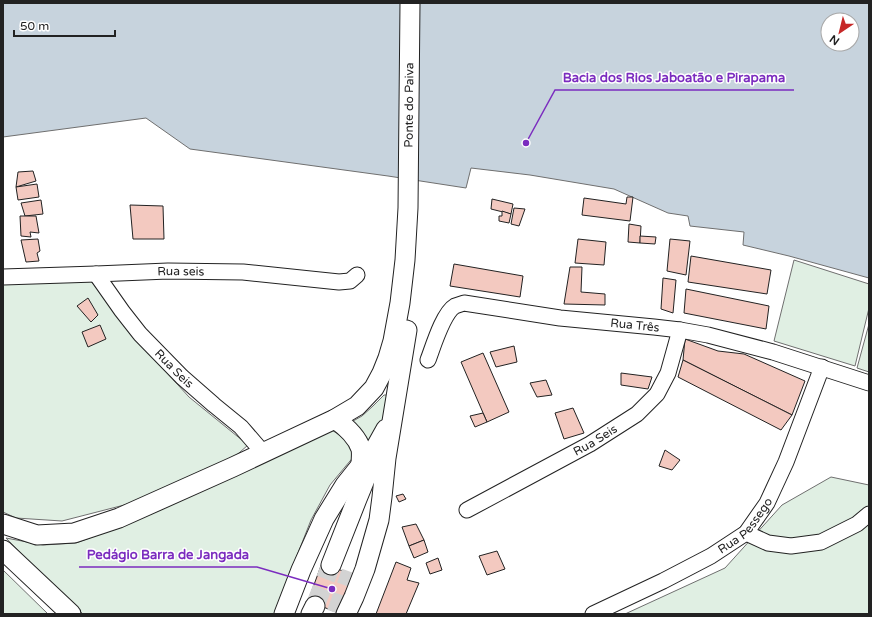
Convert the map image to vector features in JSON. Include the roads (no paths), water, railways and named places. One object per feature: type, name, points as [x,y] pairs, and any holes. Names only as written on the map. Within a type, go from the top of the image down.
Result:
[{"type":"main road","name":"Ponte do Paiva","points":[[410,3],[412,208]]},
{"type":"main road","name":"Ponte do Paiva","points":[[412,208],[418,118],[418,3]]},
{"type":"main road","points":[[3,524],[37,535],[74,533],[119,518],[263,453],[335,419],[357,406],[374,388],[382,373],[393,341],[400,303],[412,208]]},
{"type":"main road","points":[[373,459],[341,569],[357,499],[392,419],[412,292],[414,261],[412,208]]},
{"type":"main road","points":[[335,419],[342,424],[358,441],[362,454],[373,459]]},
{"type":"main road","points":[[295,614],[325,542],[373,459],[392,419]]},
{"type":"main road","points":[[327,612],[354,597],[365,569],[379,520],[382,497],[373,459]]},
{"type":"main road","points":[[284,614],[301,570],[324,519],[345,485],[373,459]]},
{"type":"main road","points":[[3,550],[71,614]]},
{"type":"street","name":"Rua seis","points":[[3,277],[168,271],[243,272],[339,282],[350,281],[357,275]]},
{"type":"street","name":"Rua Seis","points":[[96,274],[140,334],[182,377],[241,427],[263,453]]},
{"type":"street","name":"Rua Três","points":[[428,360],[436,338],[449,312],[454,306],[464,303],[560,318],[680,330],[708,335],[773,352],[869,383]]},
{"type":"street","name":"Rua Seis","points":[[467,510],[590,444],[637,414],[657,394],[668,373],[680,330]]},
{"type":"street","name":"Rua Pessego","points":[[592,614],[663,581],[711,556],[746,533],[767,503],[786,462],[822,367]]},
{"type":"street","points":[[746,533],[768,543],[791,546],[820,542],[857,524],[869,514]]},
{"type":"tunnel","points":[[315,606],[331,565]]},
{"type":"tunnel","points":[[336,613],[351,572]]},
{"type":"place","name":"Bacia dos Rios Jaboatão e Pirapama","points":[[526,143]]},
{"type":"place","name":"Pedágio Barra de Jangada","points":[[332,589]]}]
